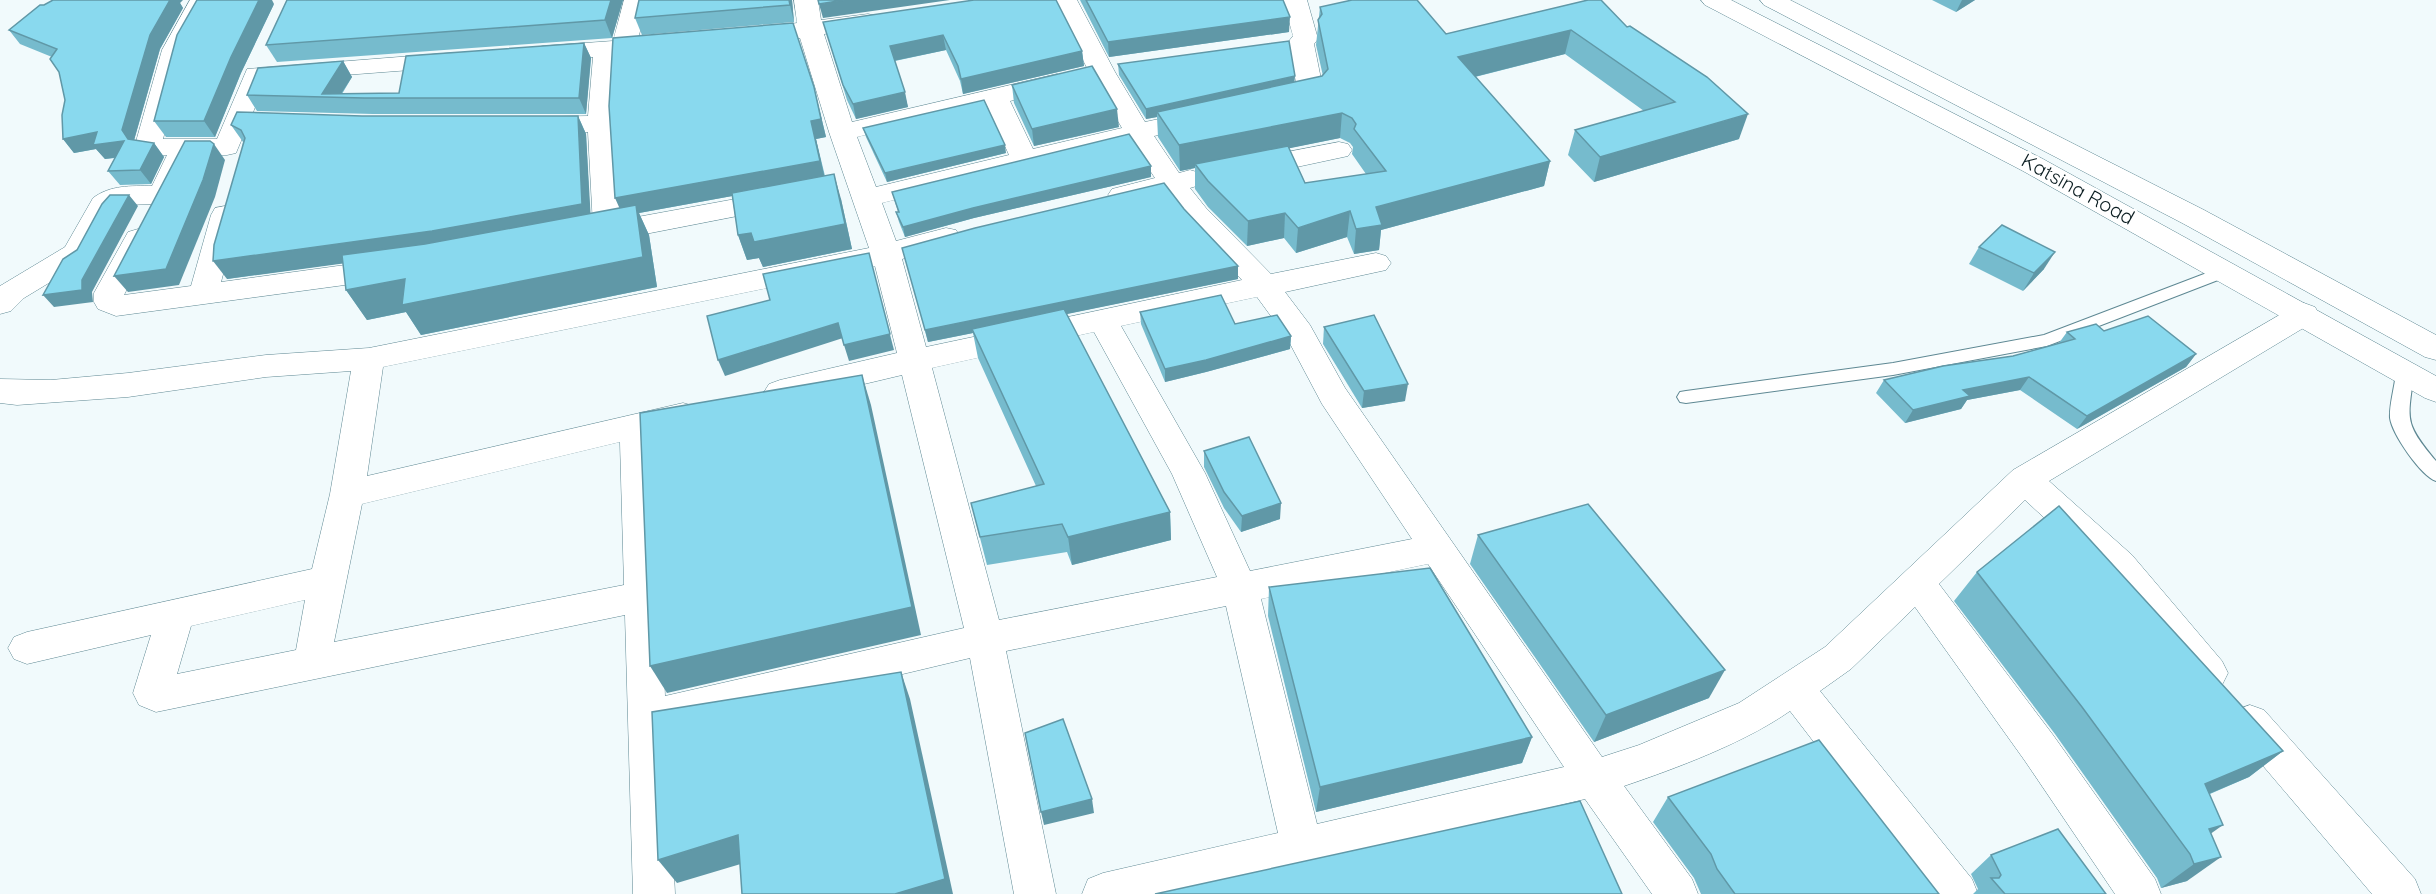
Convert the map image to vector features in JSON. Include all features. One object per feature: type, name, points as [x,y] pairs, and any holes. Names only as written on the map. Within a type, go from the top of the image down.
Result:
[{"type":"main road","points":[[202,0],[174,50],[148,145],[226,147],[242,156],[203,295]]},
{"type":"main road","points":[[608,232],[601,124],[615,48],[636,0]]},
{"type":"main road","points":[[1065,0],[1108,69],[1138,132],[1172,183],[1216,237],[1264,285],[1299,333],[1333,396],[1594,778],[1677,894]]},
{"type":"main road","points":[[1265,104],[1311,94],[1301,41],[1295,40],[1295,0]]},
{"type":"main road","name":"Katsina Road","points":[[1713,0],[1884,86],[2033,165],[2304,314],[2436,390]]},
{"type":"main road","name":"Katsina Road","points":[[1772,0],[2194,216],[2436,349]]},
{"type":"main road","points":[[808,15],[842,132],[854,190],[886,254],[914,359],[985,639],[1035,894]]},
{"type":"main road","points":[[727,39],[808,15],[890,18]]},
{"type":"main road","points":[[524,54],[681,43]]},
{"type":"main road","points":[[226,147],[248,121],[261,63],[478,58]]},
{"type":"main road","points":[[842,132],[1108,69]]},
{"type":"main road","points":[[995,95],[1024,158]]},
{"type":"main road","points":[[854,190],[1024,158],[1185,122]]},
{"type":"main road","points":[[517,125],[601,124]]},
{"type":"main road","points":[[186,146],[109,293],[109,302],[116,306],[420,265]]},
{"type":"main road","points":[[1091,202],[1172,183],[1339,150]]},
{"type":"main road","points":[[0,304],[12,291],[75,255],[83,246],[96,215],[105,202],[116,196],[161,195]]},
{"type":"main road","points":[[575,238],[804,195]]},
{"type":"main road","points":[[0,391],[51,392],[128,385],[266,366],[369,359],[886,254],[975,229]]},
{"type":"main road","points":[[752,398],[914,359],[1376,263]]},
{"type":"main road","points":[[1103,894],[1302,845],[1594,778],[1645,761],[1753,715],[1838,658],[2025,479],[2304,314]]},
{"type":"main road","points":[[1103,321],[1188,473],[1240,588],[1302,845]]},
{"type":"main road","points":[[312,663],[327,580],[347,494],[369,359]]},
{"type":"main road","points":[[347,494],[705,409]]},
{"type":"main road","points":[[636,426],[649,717],[654,894]]},
{"type":"main road","points":[[2025,479],[2119,566],[2308,790],[2400,894]]},
{"type":"main road","points":[[649,717],[985,639],[1438,548]]},
{"type":"main road","points":[[27,648],[327,580]]},
{"type":"main road","points":[[1917,582],[2039,748],[2140,894]]},
{"type":"main road","points":[[176,615],[153,695],[643,596]]},
{"type":"main road","points":[[1794,687],[1957,894]]},
{"type":"lane","points":[[1686,397],[1893,369],[2047,340],[2225,271]]},
{"type":"lane","points":[[2405,372],[2399,419],[2411,444],[2436,474]]},
{"type":"building","points":[[53,0],[170,0],[150,35],[122,130],[128,139],[154,143],[140,170],[108,171],[124,141],[93,145],[97,132],[63,139],[62,115],[65,100],[59,72],[50,59],[57,49],[9,30],[40,5]]},
{"type":"building","points":[[197,0],[259,0],[231,57],[204,121],[154,121],[177,35]]},
{"type":"building","points":[[287,0],[611,0],[605,20],[266,45]]},
{"type":"building","points":[[639,0],[789,0],[790,5],[635,18]]},
{"type":"building","points":[[818,0],[844,0],[819,4]]},
{"type":"building","points":[[974,0],[1056,0],[1082,51],[961,79],[958,66],[943,35],[890,46],[905,92],[853,104],[843,85],[823,22]]},
{"type":"building","points":[[1086,0],[1283,0],[1290,17],[1108,42]]},
{"type":"building","points":[[1352,0],[1417,0],[1446,34],[1588,0],[1601,0],[1627,27],[1630,26],[1707,77],[1748,114],[1600,157],[1575,130],[1675,102],[1571,30],[1458,57],[1550,161],[1376,207],[1382,225],[1356,229],[1350,211],[1298,228],[1285,213],[1248,221],[1208,181],[1195,164],[1288,146],[1305,183],[1386,171],[1354,129],[1356,124],[1352,118],[1342,113],[1179,145],[1157,112],[1322,76],[1328,69],[1318,20],[1322,14],[1320,7]]},
{"type":"building","points":[[793,23],[814,87],[821,119],[811,121],[820,161],[615,198],[609,106],[613,38]]},
{"type":"building","points":[[1289,41],[1295,76],[1146,109],[1118,64]]},
{"type":"building","points":[[584,43],[579,98],[364,98],[247,95],[258,68],[343,61],[322,94],[399,93],[406,56]]},
{"type":"building","points":[[1092,66],[1117,109],[1032,129],[1012,85]]},
{"type":"building","points":[[984,100],[1005,145],[885,173],[863,128]]},
{"type":"building","points":[[237,112],[362,116],[578,116],[582,204],[432,231],[213,261],[214,245],[245,138],[241,130],[231,125]]},
{"type":"building","points":[[1129,134],[1151,166],[903,227],[896,212],[899,212],[892,192]]},
{"type":"building","points":[[185,141],[210,141],[214,144],[203,180],[166,269],[114,276]]},
{"type":"building","points":[[834,174],[845,224],[754,242],[751,233],[738,235],[732,193]]},
{"type":"building","points":[[1164,183],[1184,209],[1238,266],[925,330],[902,248],[975,228]]},
{"type":"building","points":[[110,195],[129,195],[82,280],[82,290],[43,295],[63,259],[77,250],[102,204]]},
{"type":"building","points":[[636,205],[643,257],[402,305],[405,279],[346,290],[342,255],[425,244]]},
{"type":"building","points":[[2002,225],[2055,252],[2034,273],[1979,247]]},
{"type":"building","points":[[869,253],[890,334],[844,345],[838,323],[718,360],[707,316],[770,300],[763,274]]},
{"type":"building","points":[[1221,295],[1235,324],[1277,315],[1291,336],[1165,369],[1140,312]]},
{"type":"building","points":[[1064,309],[1170,512],[1068,537],[1062,524],[980,537],[971,503],[1044,484],[972,329]]},
{"type":"building","points":[[1374,315],[1408,384],[1364,391],[1324,327]]},
{"type":"building","points":[[2148,316],[2196,354],[2087,416],[2029,377],[1963,390],[1970,396],[1913,410],[1884,380],[1943,366],[2013,356],[2075,339],[2067,332],[2096,324],[2104,331]]},
{"type":"building","points":[[862,375],[912,607],[650,666],[640,413]]},
{"type":"building","points":[[1249,437],[1281,503],[1242,516],[1224,492],[1204,451]]},
{"type":"building","points":[[1588,504],[1725,670],[1606,715],[1478,535]]},
{"type":"building","points":[[2059,506],[2283,751],[2205,784],[2223,825],[2209,829],[2221,857],[2194,864],[2190,854],[2082,707],[1977,572]]},
{"type":"building","points":[[1430,568],[1532,737],[1320,787],[1269,587]]},
{"type":"building","points":[[901,672],[945,879],[895,894],[742,894],[738,835],[658,860],[652,712]]},
{"type":"building","points":[[1063,719],[1092,799],[1041,812],[1025,733]]},
{"type":"building","points":[[1819,740],[1939,894],[1735,894],[1717,869],[1711,854],[1668,797]]},
{"type":"building","points":[[1580,801],[1622,894],[1155,894]]},
{"type":"building","points":[[2058,829],[2106,894],[2005,894],[1991,878],[1999,878],[2001,875],[1991,855]]}]
